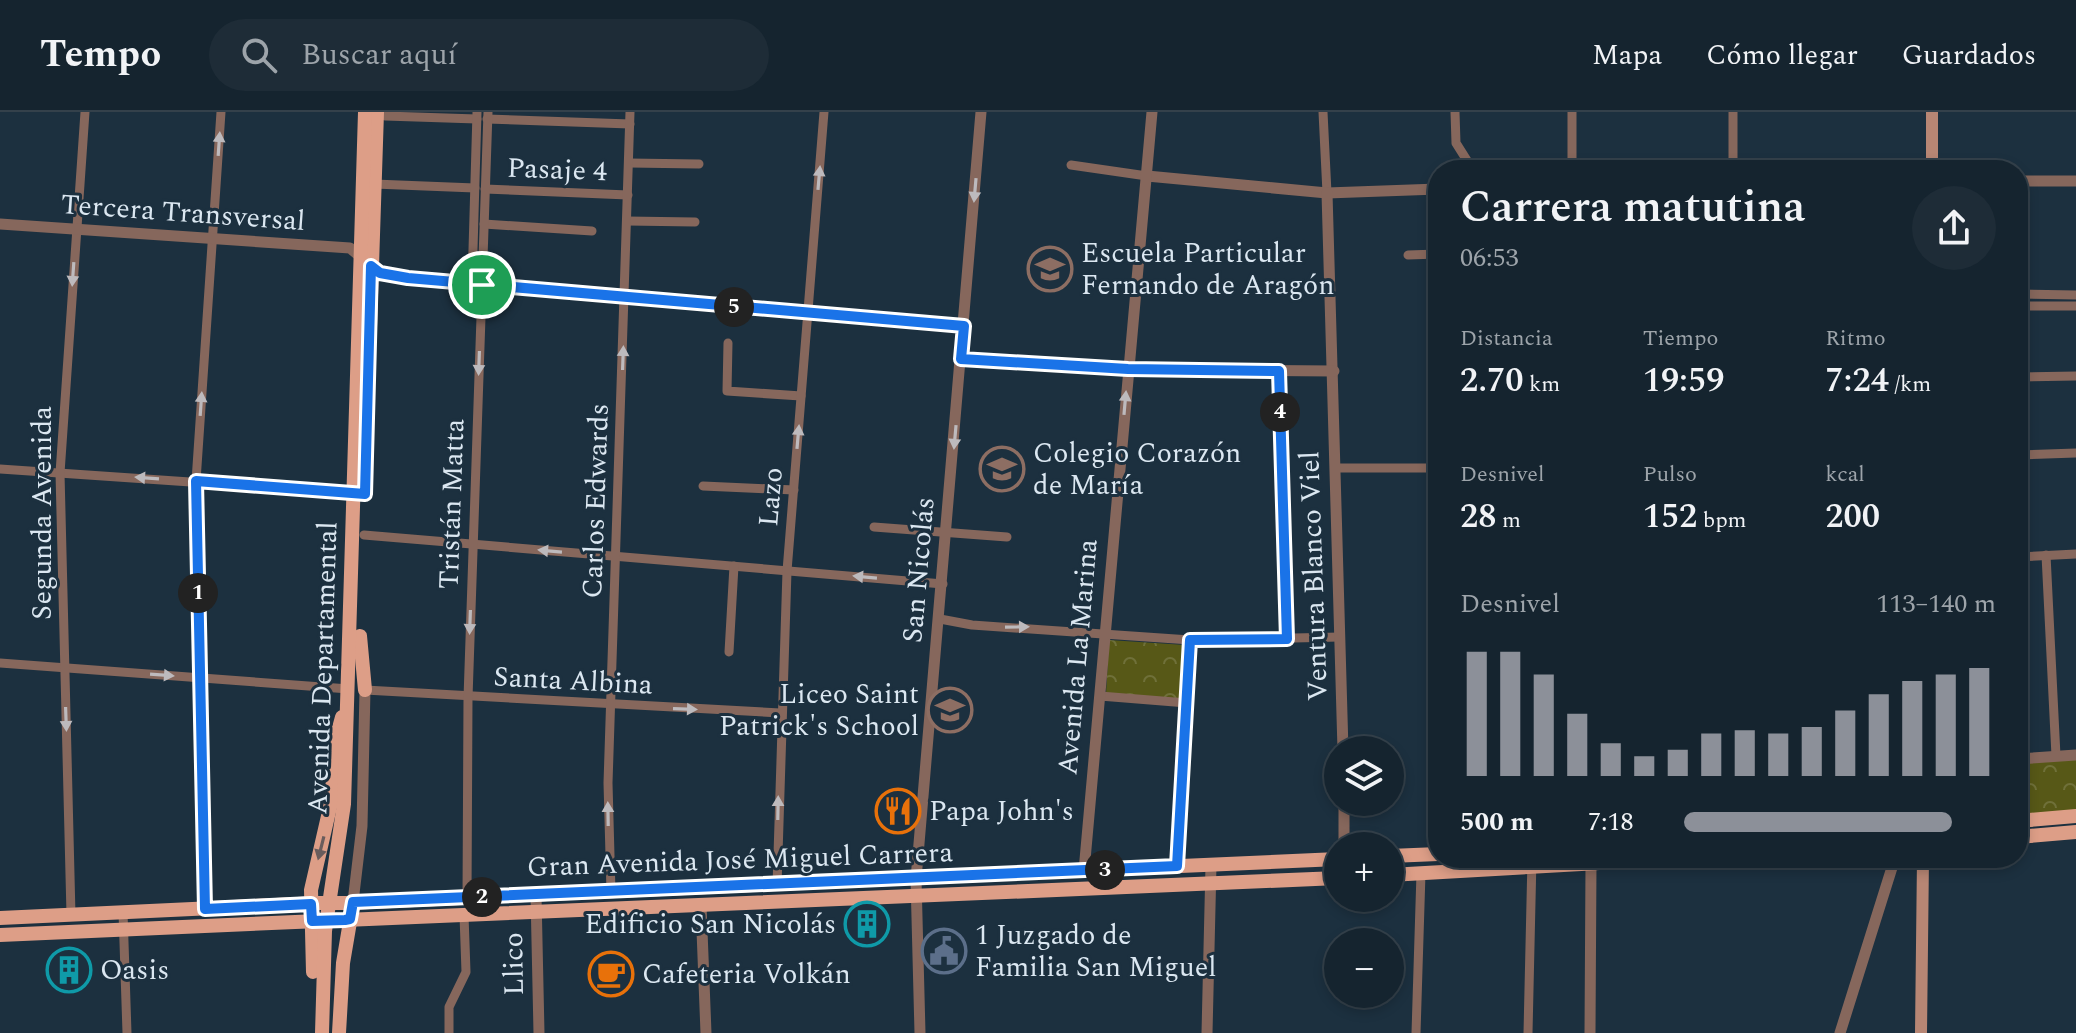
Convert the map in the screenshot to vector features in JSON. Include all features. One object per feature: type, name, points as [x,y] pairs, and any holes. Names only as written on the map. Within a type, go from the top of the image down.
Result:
[{"type":"main road","name":"Avenida Departamental","points":[[322,1033],[321,973],[343,822],[360,493],[366,261],[365,112]]},
{"type":"main road","points":[[1932,112],[1932,160]]},
{"type":"main road","name":"Avenida Departamental","points":[[366,261],[381,114]]},
{"type":"main road","name":"Avenida Departamental","points":[[332,1033],[330,969],[351,818],[364,535],[360,493]]},
{"type":"main road","points":[[360,636],[365,690]]},
{"type":"main road","points":[[315,1033],[316,904],[311,890],[331,803],[336,739],[349,689]]},
{"type":"main road","points":[[2028,820],[2076,816]]},
{"type":"main road","points":[[2028,836],[2076,832]]},
{"type":"main road","points":[[1404,855],[1428,854]]},
{"type":"main road","name":"Gran Avenida José Miguel Carrera","points":[[0,918],[1324,860]]},
{"type":"main road","points":[[1404,874],[1471,868]]},
{"type":"main road","points":[[1921,1033],[1923,868]]},
{"type":"main road","name":"Gran Avenida José Miguel Carrera","points":[[0,935],[1324,879]]},
{"type":"main road","points":[[697,889],[701,905]]},
{"type":"main road","points":[[339,1033],[350,903]]},
{"type":"street","name":"Segunda Avenida","points":[[71,915],[60,473],[85,112]]},
{"type":"street","points":[[205,909],[196,481],[221,112]]},
{"type":"street","name":"Carlos Edwards","points":[[611,892],[608,806],[630,112]]},
{"type":"street","name":"Lazo","points":[[777,886],[780,713],[787,571],[824,112]]},
{"type":"street","name":"San Nicolás","points":[[920,1033],[916,879],[981,112]]},
{"type":"street","name":"Avenida La Marina","points":[[1084,871],[1152,112]]},
{"type":"street","name":"Ventura Blanco Viel","points":[[1323,112],[1334,371],[1343,736]]},
{"type":"street","points":[[1455,112],[1456,143],[1467,160]]},
{"type":"street","points":[[1572,112],[1572,160]]},
{"type":"street","points":[[1733,112],[1733,160]]},
{"type":"street","points":[[381,114],[630,124]]},
{"type":"street","name":"Tristán Matta","points":[[467,898],[468,698],[482,116]]},
{"type":"street","points":[[629,163],[699,164]]},
{"type":"street","points":[[1071,165],[1147,176],[1327,193],[1428,189]]},
{"type":"street","points":[[2028,181],[2076,181]]},
{"type":"street","name":"Pasaje 4","points":[[374,184],[628,195]]},
{"type":"street","name":"Tristán Matta","points":[[477,284],[484,224],[480,189]]},
{"type":"street","points":[[627,221],[695,222]]},
{"type":"street","name":"Tercera Transversal","points":[[0,224],[347,248],[396,277],[964,326]]},
{"type":"street","points":[[484,224],[592,231]]},
{"type":"street","points":[[1408,255],[1428,254]]},
{"type":"street","points":[[2028,294],[2076,295]]},
{"type":"street","points":[[2028,306],[2076,306]]},
{"type":"street","points":[[728,343],[727,391],[801,396]]},
{"type":"street","points":[[961,359],[1128,369],[1334,371]]},
{"type":"street","points":[[1279,371],[1287,639]]},
{"type":"street","points":[[2028,377],[2076,376]]},
{"type":"street","points":[[2028,455],[2076,453]]},
{"type":"street","points":[[1335,468],[1428,468]]},
{"type":"street","points":[[0,469],[360,493]]},
{"type":"street","points":[[703,486],[794,490]]},
{"type":"street","points":[[874,527],[947,535],[1007,537]]},
{"type":"street","points":[[364,535],[943,584]]},
{"type":"street","points":[[2028,556],[2076,554]]},
{"type":"street","points":[[2046,555],[2056,756]]},
{"type":"street","points":[[729,652],[734,566]]},
{"type":"street","points":[[940,619],[972,625],[1190,640],[1340,637]]},
{"type":"street","points":[[1177,866],[1190,640]]},
{"type":"street","points":[[0,663],[349,689]]},
{"type":"street","name":"Santa Albina","points":[[365,690],[780,713]]},
{"type":"street","name":"Avenida Departamental","points":[[350,903],[362,826],[365,690]]},
{"type":"street","points":[[1100,696],[1187,703]]},
{"type":"street","points":[[2028,758],[2076,755]]},
{"type":"street","points":[[1207,1033],[1211,865]]},
{"type":"street","points":[[1528,1033],[1532,868]]},
{"type":"street","points":[[1590,1033],[1591,868]]},
{"type":"street","points":[[1840,1033],[1892,868]]},
{"type":"street","points":[[1416,1033],[1421,873]]},
{"type":"street","name":"Llico","points":[[536,895],[539,1033]]},
{"type":"street","points":[[701,905],[706,1033]]},
{"type":"street","points":[[123,912],[127,1033]]},
{"type":"street","points":[[449,1033],[449,1007],[466,972],[464,915]]},
{"type":"street","points":[[1909,1033],[1921,1033]]},
{"type":"green space","points":[[1109,640],[1185,645],[1181,699],[1106,694]]},
{"type":"green space","points":[[2076,759],[2076,811],[2028,814],[2028,762]]},
{"type":"place","name":"Escuela Particular Fernando de Aragón","points":[[1050,269]]},
{"type":"place","name":"Colegio Corazón de María","points":[[1002,469]]},
{"type":"place","name":"Liceo Saint Patrick's School","points":[[950,710]]},
{"type":"place","name":"Papa John's","points":[[898,811]]},
{"type":"place","name":"Edificio San Nicolás","points":[[867,924]]},
{"type":"place","name":"1 Juzgado de Familia San Miguel","points":[[944,951]]},
{"type":"place","name":"Oasis","points":[[69,970]]},
{"type":"place","name":"Cafeteria Volkán","points":[[611,974]]},
{"type":"route","points":[[371,266],[380,273],[396,277],[482,285],[964,326],[961,359],[1128,369],[1279,371],[1287,639],[1190,640],[1177,866],[777,886],[353,902],[350,919],[345,920],[312,921],[311,904],[205,909],[196,481],[365,494],[371,266]]}]
